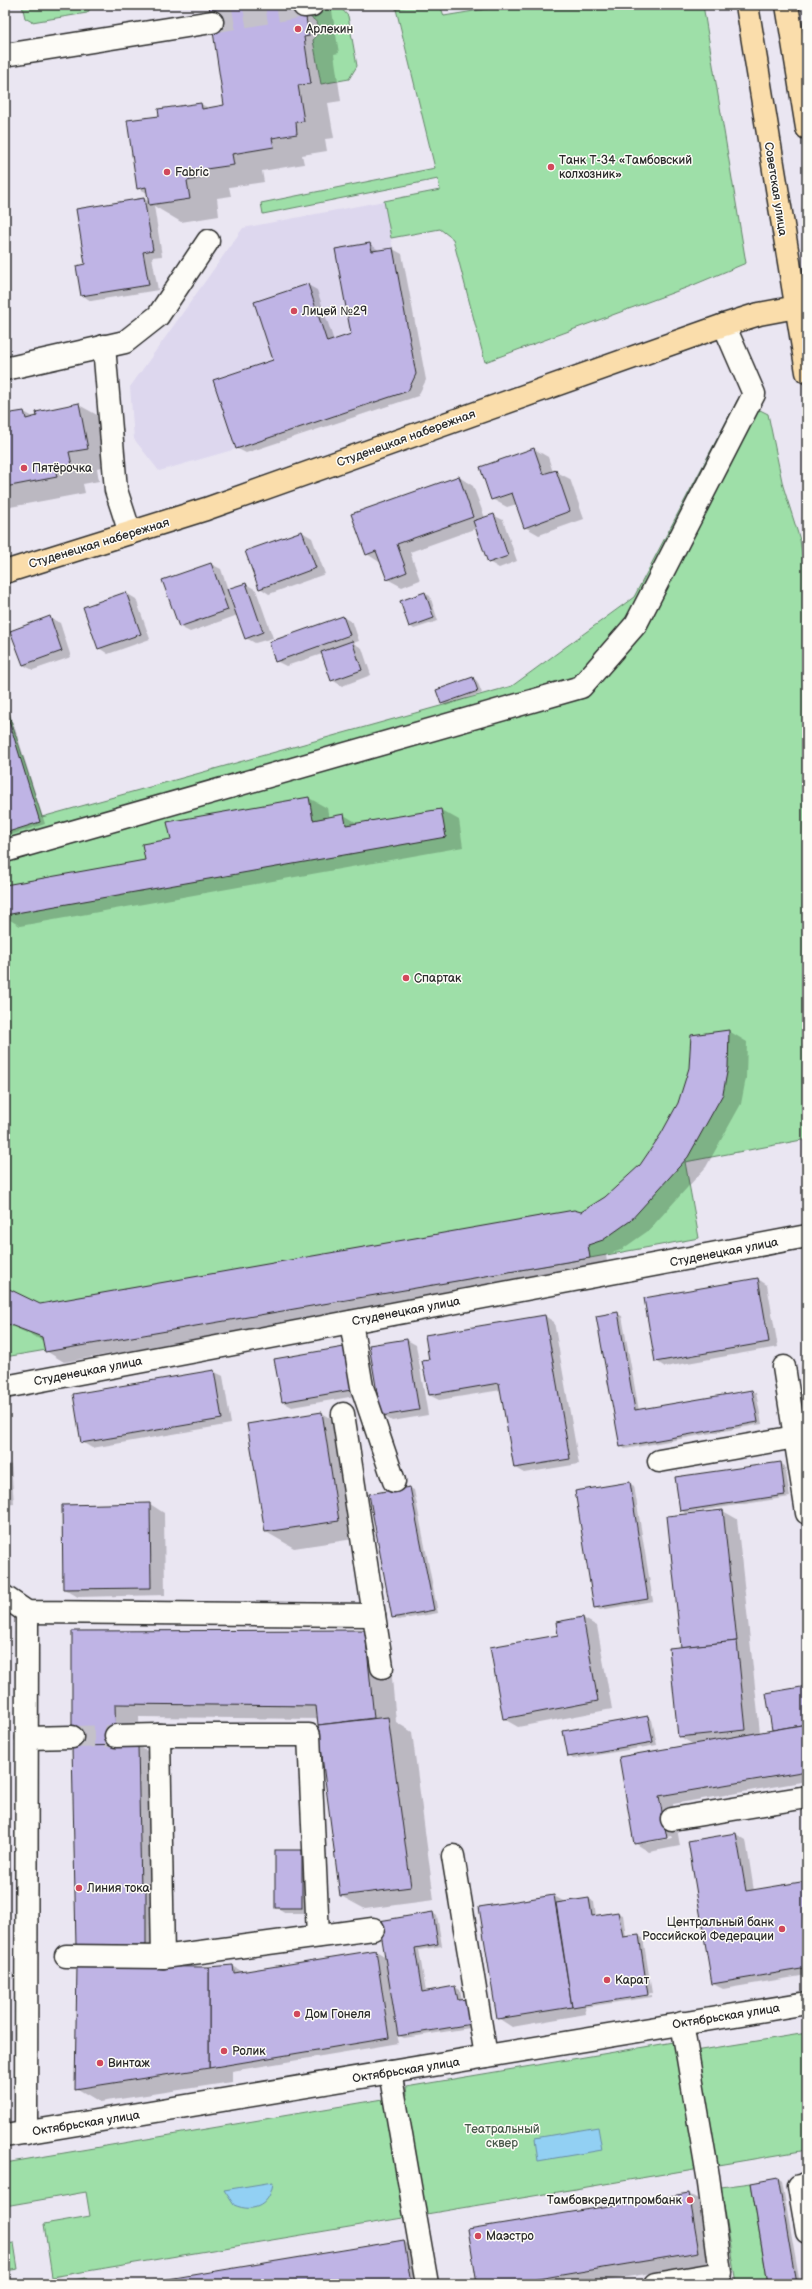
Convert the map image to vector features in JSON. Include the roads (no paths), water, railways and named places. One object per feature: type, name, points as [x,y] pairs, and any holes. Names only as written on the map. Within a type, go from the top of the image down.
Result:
[{"type":"main road","name":"Советская улица","points":[[747,5],[801,306],[807,372]]},
{"type":"main road","points":[[787,5],[807,128]]},
{"type":"main road","name":"Студенецкая набережная","points":[[5,572],[206,510],[724,325],[759,314],[801,306]]},
{"type":"street","points":[[5,55],[212,22]]},
{"type":"street","points":[[5,370],[125,342],[158,316],[208,241]]},
{"type":"street","points":[[5,851],[581,687],[636,624],[754,394],[724,325]]},
{"type":"street","points":[[104,346],[116,490],[130,534]]},
{"type":"street","name":"Студенецкая улица","points":[[5,1387],[807,1236]]},
{"type":"street","points":[[351,1322],[362,1387],[394,1481]]},
{"type":"street","points":[[784,1367],[799,1408],[795,1437],[807,1513]]},
{"type":"street","points":[[343,1414],[382,1667]]},
{"type":"street","points":[[659,1461],[795,1437]]},
{"type":"street","points":[[5,1597],[27,1612],[374,1615]]},
{"type":"street","points":[[16,2134],[27,1738],[27,1612]]},
{"type":"street","points":[[159,1735],[163,1957]]},
{"type":"street","points":[[116,1736],[309,1735],[318,1936]]},
{"type":"street","points":[[27,1738],[72,1737]]},
{"type":"street","points":[[672,1820],[807,1797]]},
{"type":"street","points":[[453,1856],[486,2056]]},
{"type":"street","points":[[66,1956],[163,1957],[373,1929]]},
{"type":"street","name":"Октябрьская улица","points":[[16,2134],[807,2003]]},
{"type":"street","points":[[656,2284],[721,2273],[708,2176],[682,2023]]},
{"type":"street","points":[[390,2072],[427,2284]]},
{"type":"street","points":[[799,2186],[807,2232]]},
{"type":"water","points":[[598,2127],[602,2150],[538,2161],[535,2138]]},
{"type":"water","points":[[273,2182],[272,2190],[265,2201],[261,2205],[249,2208],[234,2205],[224,2190]]},
{"type":"tunnel","points":[[212,22],[304,6]]},
{"type":"tunnel","points":[[72,1737],[116,1736]]},
{"type":"place","name":"Арлекин","points":[[298,29]]},
{"type":"place","name":"Танк Т-34 «Тамбовский колхозник»","points":[[551,167]]},
{"type":"place","name":"Fabric","points":[[167,172]]},
{"type":"place","name":"Лицей №29","points":[[294,311]]},
{"type":"place","name":"Пятёрочка","points":[[24,468]]},
{"type":"place","name":"Спартак","points":[[406,978]]},
{"type":"place","name":"Линия тока","points":[[79,1888]]},
{"type":"place","name":"Центральный банк Российской Федерации","points":[[782,1929]]},
{"type":"place","name":"Карат","points":[[607,1980]]},
{"type":"place","name":"Дом Гонеля","points":[[297,2014]]},
{"type":"place","name":"Ролик","points":[[224,2051]]},
{"type":"place","name":"Винтаж","points":[[100,2063]]},
{"type":"place","name":"Тамбовкредитпромбанк","points":[[690,2200]]},
{"type":"place","name":"Маэстро","points":[[478,2236]]},
{"type":"park label","name":"Театральный сквер","points":[[502,2136]]}]
